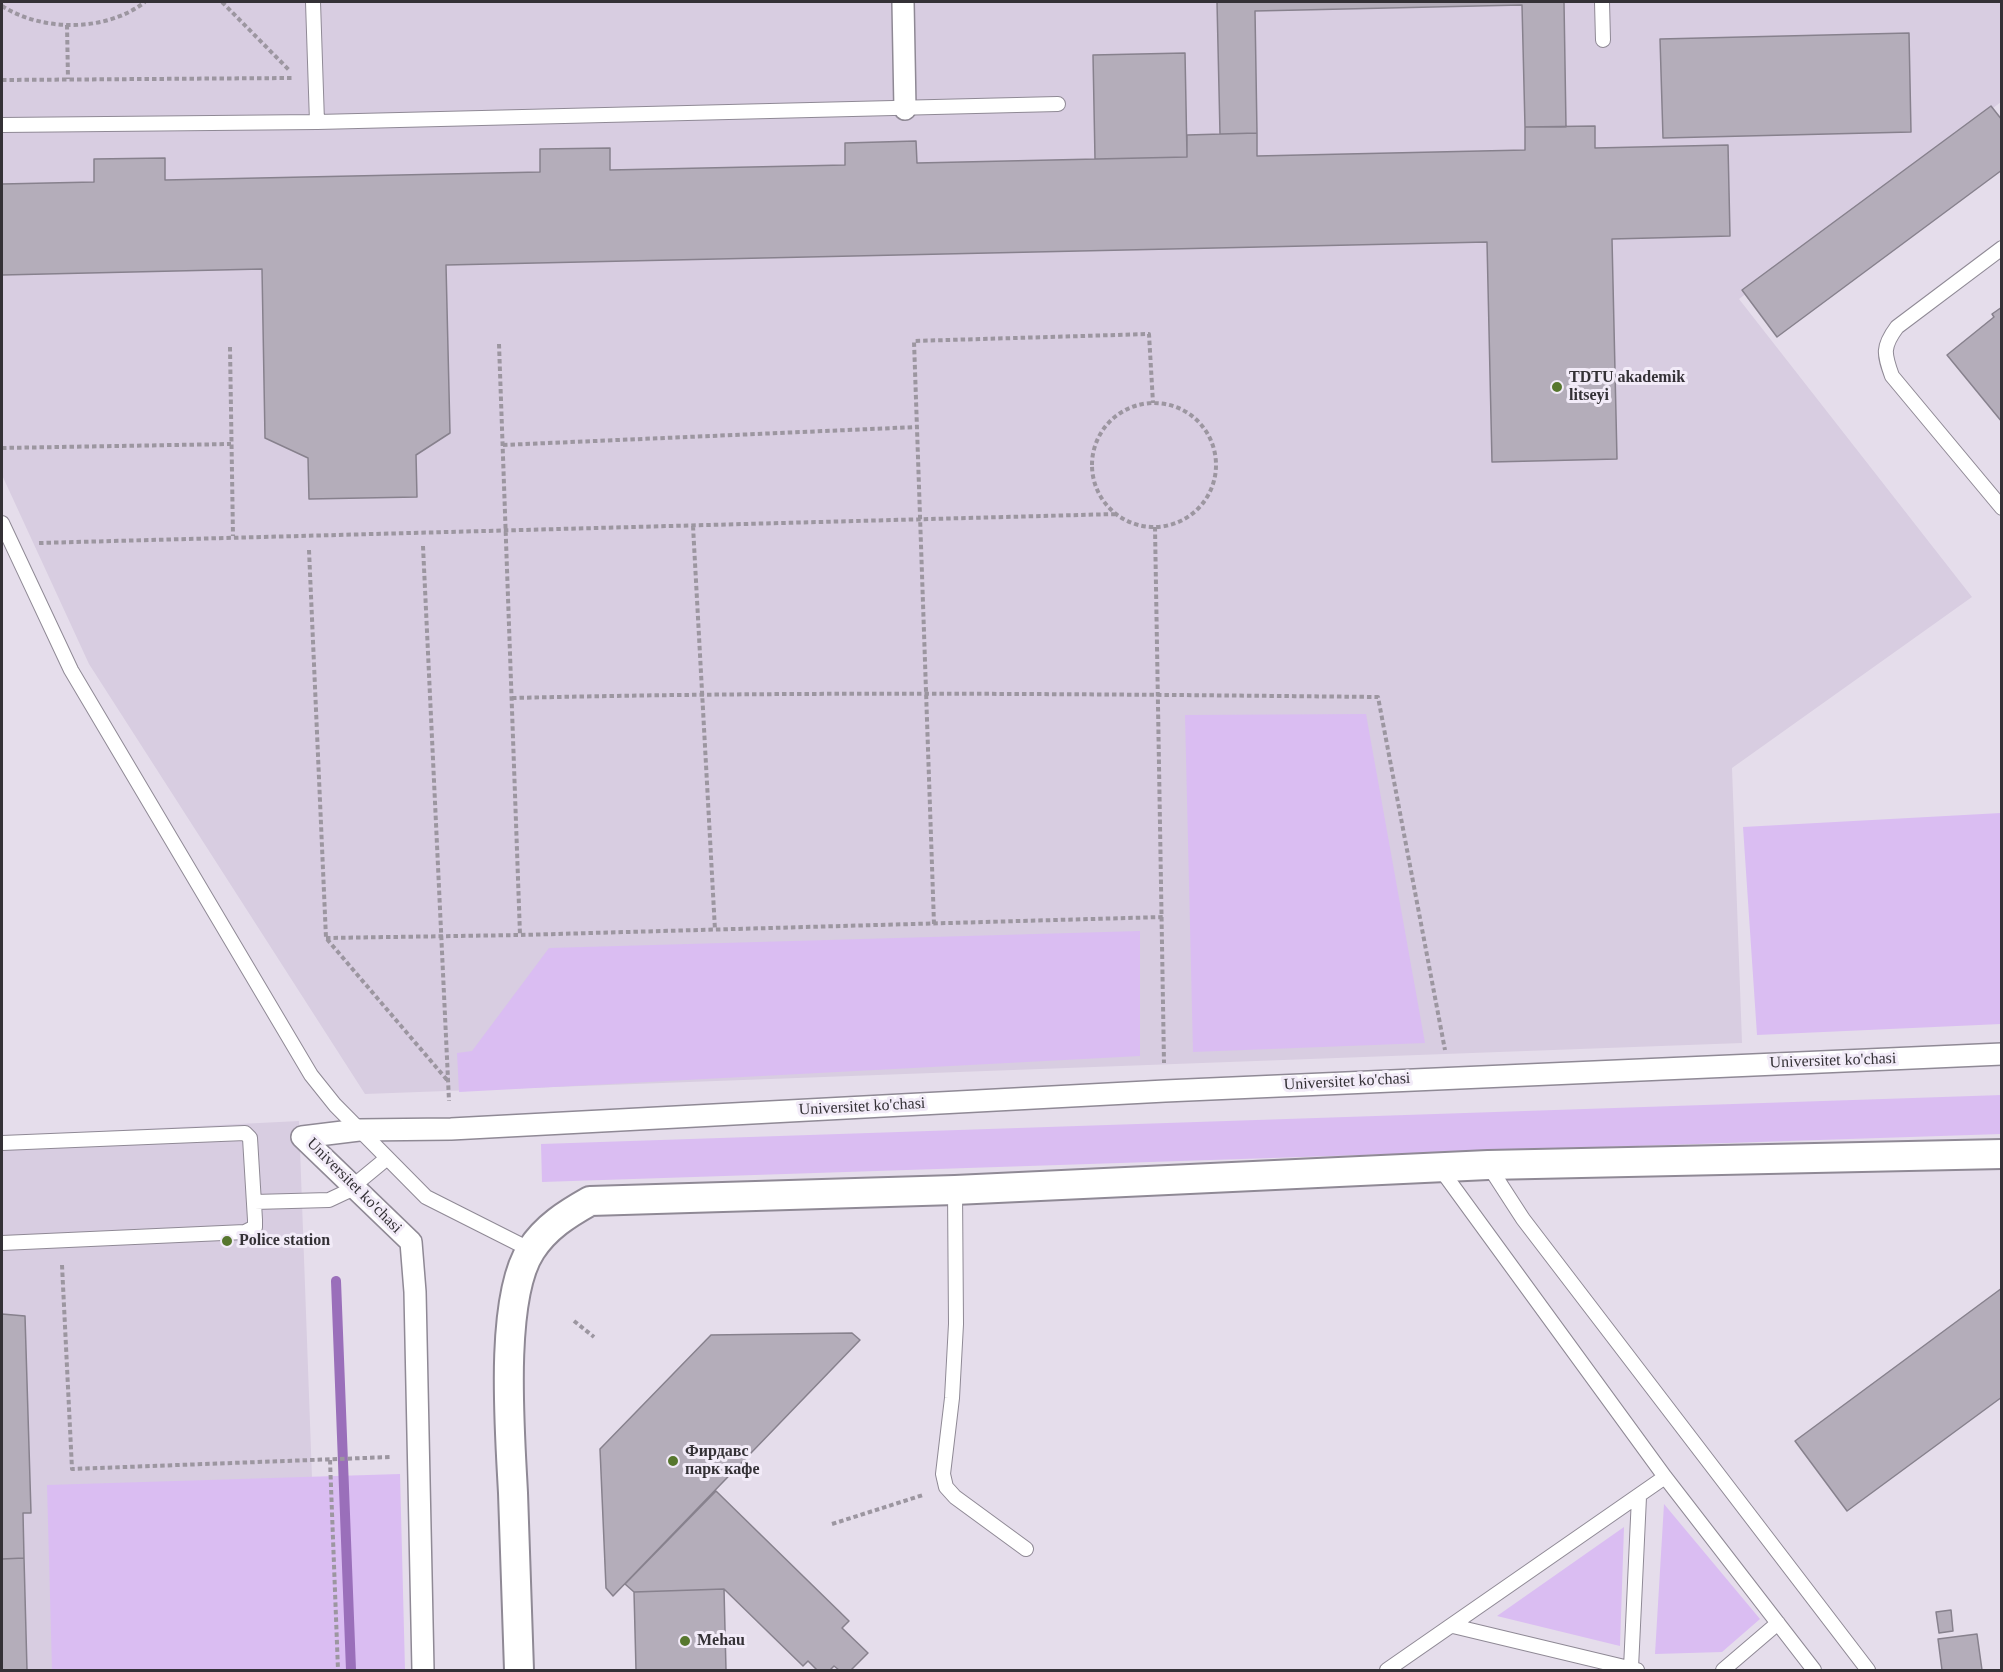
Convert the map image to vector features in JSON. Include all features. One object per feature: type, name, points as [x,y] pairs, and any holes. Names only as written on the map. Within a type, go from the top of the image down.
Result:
[{"type":"street","points":[[903,2],[905,109]]},
{"type":"street","name":"Universitet ko'chasi","points":[[423,1671],[411,1242],[302,1137],[359,1130],[451,1129],[1164,1090],[2001,1054]]},
{"type":"street","points":[[519,1671],[508,1373],[517,1281],[531,1250],[557,1220],[590,1201],[955,1190],[1488,1165],[2001,1154]]},
{"type":"lane","points":[[313,2],[317,122]]},
{"type":"lane","points":[[1602,2],[1603,40]]},
{"type":"lane","points":[[2,125],[317,122],[1058,104]]},
{"type":"lane","points":[[2001,248],[1897,327],[1888,339],[1884,356],[1892,376],[2001,508]]},
{"type":"lane","points":[[2,523],[77,681],[311,1075],[386,1159],[426,1197],[531,1250]]},
{"type":"lane","points":[[2,1143],[239,1131],[250,1138],[255,1227],[245,1232],[2,1243]]},
{"type":"lane","points":[[254,1202],[329,1200],[353,1187],[386,1159]]},
{"type":"lane","points":[[1488,1165],[1523,1219],[1868,1671]]},
{"type":"lane","points":[[1439,1167],[1665,1477],[1814,1671]]},
{"type":"lane","points":[[955,1190],[956,1324],[952,1398],[943,1474],[946,1487],[955,1497],[1026,1549]]},
{"type":"lane","points":[[1387,1671],[1665,1477]]},
{"type":"lane","points":[[1453,1626],[1634,1669],[1639,1497]]},
{"type":"lane","points":[[1723,1671],[1778,1623]]},
{"type":"path","points":[[2,6],[35,20],[67,25],[100,23],[123,15],[145,2]]},
{"type":"path","points":[[2,80],[296,78],[222,2]]},
{"type":"path","points":[[67,25],[68,79]]},
{"type":"path","points":[[934,924],[914,341],[1149,334],[1153,403]]},
{"type":"path","points":[[499,344],[520,935]]},
{"type":"path","points":[[230,347],[233,536]]},
{"type":"path","points":[[1153,403],[1174,406],[1193,417],[1208,433],[1215,454],[1216,475],[1209,496],[1195,512],[1176,523],[1155,527],[1134,524],[1116,514],[1103,501],[1094,484],[1092,465],[1095,446],[1104,429],[1117,415],[1134,406],[1153,403]]},
{"type":"path","points":[[503,445],[917,427]]},
{"type":"path","points":[[2,448],[231,444]]},
{"type":"path","points":[[12,544],[233,536],[506,531],[1116,514]]},
{"type":"path","points":[[693,526],[716,930]]},
{"type":"path","points":[[1155,527],[1164,1090]]},
{"type":"path","points":[[423,546],[451,1129]]},
{"type":"path","points":[[309,550],[326,938],[448,1081]]},
{"type":"path","points":[[512,698],[702,693],[1378,697],[1450,1077]]},
{"type":"path","points":[[326,938],[520,935],[1163,917]]},
{"type":"path","points":[[61,1240],[72,1469],[364,1458]]},
{"type":"path","points":[[574,1321],[594,1337]]},
{"type":"path","points":[[332,1460],[338,1671]]},
{"type":"path","points":[[832,1524],[946,1487]]},
{"type":"shaded area","points":[[2,2],[2001,2],[2001,102],[1739,299],[1972,597],[1732,768],[1742,1043],[365,1094],[89,664],[2,475]]},
{"type":"shaded area","points":[[1366,714],[1425,1043],[1193,1052],[1185,715]]},
{"type":"shaded area","points":[[2001,813],[2001,1024],[1757,1035],[1743,827]]},
{"type":"shaded area","points":[[1140,931],[1140,1056],[459,1092],[457,1053],[472,1051],[549,948]]},
{"type":"shaded area","points":[[2002,1095],[2001,1134],[542,1182],[541,1144]]},
{"type":"shaded area","points":[[299,1121],[319,1670],[2,1670],[2,1136]]},
{"type":"shaded area","points":[[400,1474],[405,1670],[52,1670],[47,1485]]},
{"type":"shaded area","points":[[1664,1504],[1760,1619],[1722,1652],[1655,1654]]},
{"type":"shaded area","points":[[1624,1527],[1620,1646],[1497,1616]]},
{"type":"building","points":[[1217,2],[1564,2],[1566,127],[1525,127],[1522,5],[1255,11],[1257,133],[1220,134]]},
{"type":"building","points":[[1909,33],[1911,132],[1663,138],[1660,39]]},
{"type":"building","points":[[1185,53],[1187,157],[1095,159],[1093,55]]},
{"type":"building","points":[[1991,106],[2002,120],[2002,170],[1777,337],[1742,290]]},
{"type":"building","points":[[1595,126],[1595,148],[1728,145],[1730,236],[1612,239],[1617,459],[1492,462],[1487,242],[446,265],[450,433],[416,455],[417,497],[309,499],[308,458],[265,438],[262,269],[2,275],[2,184],[94,182],[94,159],[165,158],[165,180],[540,172],[540,149],[610,148],[610,170],[845,165],[845,143],[916,141],[917,163],[1187,157],[1187,135],[1257,133],[1257,156],[1525,150],[1525,127]]},
{"type":"building","points":[[2002,307],[2002,422],[1947,355],[1994,317],[1992,314]]},
{"type":"building","points":[[2002,1288],[2002,1397],[1847,1511],[1795,1441]]},
{"type":"building","points":[[2,1314],[25,1316],[31,1513],[23,1513],[24,1558],[2,1559]]},
{"type":"building","name":"Фирдавс парк кафе","points":[[852,1333],[860,1340],[613,1596],[606,1588],[600,1449],[711,1335]]},
{"type":"building","points":[[716,1491],[849,1621],[842,1628],[868,1653],[851,1670],[839,1670],[834,1666],[830,1670],[817,1670],[808,1661],[803,1666],[724,1589],[634,1592],[625,1584]]},
{"type":"building","points":[[24,1558],[27,1670],[2,1670],[2,1559]]},
{"type":"building","points":[[724,1589],[726,1670],[636,1670],[634,1592]]},
{"type":"building","points":[[1951,1610],[1953,1631],[1939,1633],[1936,1612]]},
{"type":"building","points":[[1977,1634],[1982,1670],[1942,1670],[1938,1639]]},
{"type":"waterway","points":[[336,1281],[351,1670]]},
{"type":"place","name":"TDTU akademik litseyi","points":[[1557,387]]},
{"type":"place","name":"Police station","points":[[227,1241]]},
{"type":"place","name":"Фирдавс парк кафе","points":[[673,1461]]},
{"type":"place","name":"Mehau","points":[[685,1641]]}]
